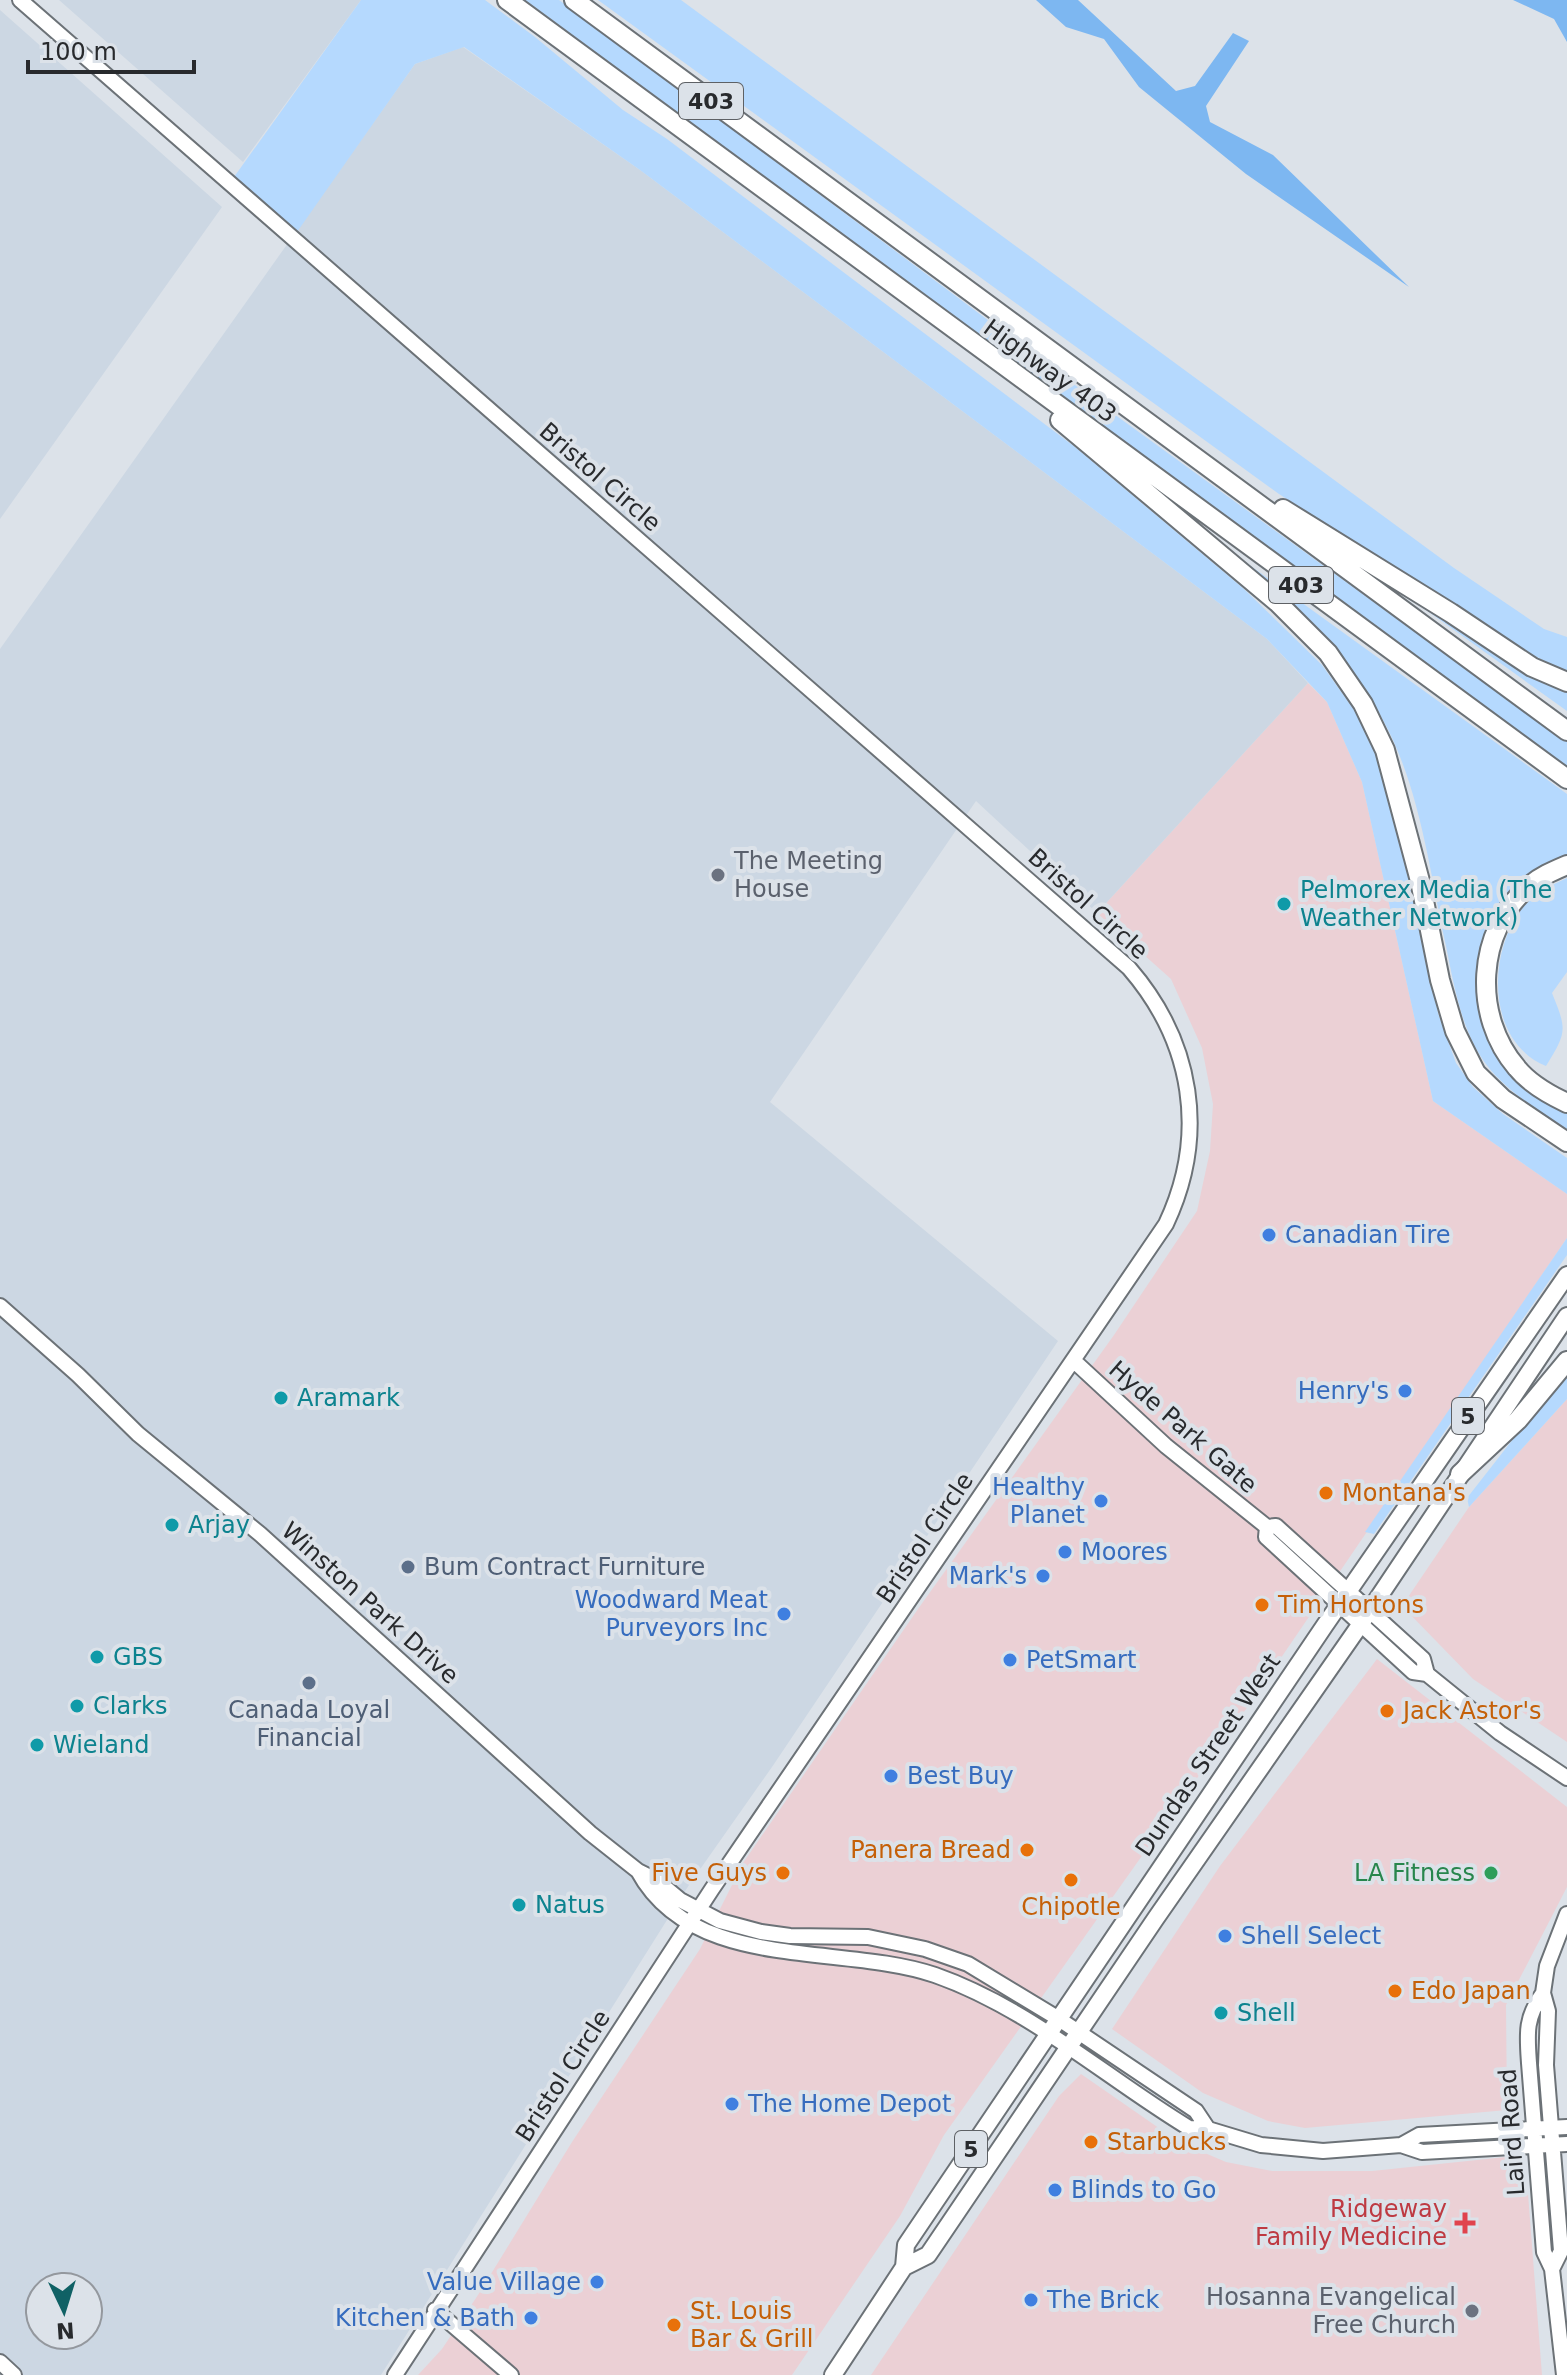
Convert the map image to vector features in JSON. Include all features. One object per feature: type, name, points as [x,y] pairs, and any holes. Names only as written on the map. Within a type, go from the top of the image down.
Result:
[{"type":"highway","name":"Highway 403","points":[[507,0],[1567,779]]},
{"type":"highway","name":"Highway 403","points":[[574,0],[1567,731]]},
{"type":"highway","points":[[1035,390],[1062,423],[1277,602],[1328,653],[1363,704],[1385,750],[1455,1031],[1476,1073],[1503,1099],[1567,1142]]},
{"type":"highway","points":[[1219,473],[1297,517],[1532,667],[1567,682]]},
{"type":"highway","points":[[1567,865],[1542,876],[1527,888],[1502,920],[1486,969],[1485,992],[1488,1017],[1499,1042],[1518,1070],[1550,1095],[1567,1103]]},
{"type":"highway","points":[[1460,1474],[1518,1420],[1567,1361]]},
{"type":"main road","name":"Dundas Street West","points":[[904,2267],[928,2255],[1059,2042],[1349,1616],[1349,1591],[1567,1275]]},
{"type":"main road","name":"Dundas Street West","points":[[833,2375],[904,2267],[906,2245],[1059,2042],[1349,1616],[1366,1606],[1567,1316]]},
{"type":"street","name":"Bristol Circle","points":[[20,0],[1122,962],[1157,1004],[1172,1034],[1190,1105],[1188,1157],[1166,1224],[695,1917],[395,2375]]},
{"type":"street","name":"Winston Park Drive","points":[[0,1306],[78,1375],[138,1434],[271,1543],[590,1833],[638,1871],[649,1891],[695,1917],[718,1937],[751,1945],[915,1969],[986,1996],[1189,2128],[1208,2129],[1244,2142],[1323,2151],[1401,2145]]},
{"type":"street","name":"Hyde Park Gate","points":[[1073,1360],[1166,1446],[1267,1527],[1276,1526],[1423,1659],[1427,1674]]},
{"type":"street","name":"Hyde Park Gate","points":[[1267,1527],[1266,1537],[1349,1616]]},
{"type":"street","points":[[1349,1616],[1413,1672],[1427,1674],[1489,1725],[1567,1778]]},
{"type":"street","name":"Laird Road","points":[[1552,2269],[1561,2251],[1546,2065],[1548,2011],[1543,1993],[1547,1966],[1567,1914]]},
{"type":"street","name":"Winston Park Drive","points":[[695,1917],[790,1936],[868,1937],[925,1949],[981,1971],[1070,2026],[1196,2111],[1208,2129]]},
{"type":"street","name":"Laird Road","points":[[1543,1993],[1531,2009],[1527,2034],[1544,2252],[1552,2269],[1564,2375]]},
{"type":"street","points":[[1401,2145],[1419,2135],[1567,2127]]},
{"type":"street","points":[[1401,2145],[1422,2152],[1567,2144]]},
{"type":"street","points":[[435,2310],[511,2375]]},
{"type":"street","points":[[0,2362],[14,2375]]},
{"type":"shaded area","points":[[59,0],[361,0],[243,162]]},
{"type":"shaded area","points":[[361,0],[485,0],[623,110],[667,139],[1075,447],[1244,589],[1322,665],[1357,714],[1380,761],[1395,809],[1438,1013],[1456,1063],[1473,1087],[1503,1114],[1567,1158],[1567,1194],[1433,1101],[1362,782],[1327,702],[1267,639],[640,170],[464,47],[415,64],[297,232],[234,177]]},
{"type":"shaded area","points":[[525,0],[559,0],[1107,409],[1567,742],[1567,767]]},
{"type":"shaded area","points":[[598,0],[681,0],[1454,568],[1544,629],[1567,637],[1567,673],[1516,646],[1279,494]]},
{"type":"shaded area","points":[[1036,0],[1078,0],[1176,91],[1195,86],[1233,33],[1249,41],[1206,106],[1210,122],[1273,155],[1409,287],[1246,174],[1139,87],[1104,39],[1066,27]]},
{"type":"shaded area","points":[[1513,0],[1567,0],[1567,42],[1554,19]]},
{"type":"shaded area","points":[[0,10],[222,207],[0,519]]},
{"type":"shaded area","points":[[463,47],[640,170],[1267,639],[1308,683],[1097,913],[976,801],[770,1102],[1058,1341],[772,1767],[689,1885],[381,2375],[0,2375],[0,649],[415,64]]},
{"type":"shaded area","points":[[1248,564],[1567,794],[1567,860],[1515,892],[1478,995],[1537,1096],[1567,1113],[1567,1130],[1495,1075],[1475,1047],[1453,980],[1419,815],[1403,764],[1380,714],[1330,645],[1290,604],[1246,566]]},
{"type":"shaded area","points":[[1394,587],[1567,692],[1567,711]]},
{"type":"shaded area","points":[[1308,683],[1327,702],[1362,782],[1433,1101],[1567,1194],[1567,1238],[1251,1702],[944,2135],[900,2216],[792,2375],[418,2375],[442,2349],[478,2295],[572,2142],[700,1949],[743,1863],[918,1609],[1114,1335],[1197,1211],[1210,1151],[1213,1104],[1202,1048],[1171,979],[1097,913]]},
{"type":"shaded area","points":[[1567,878],[1567,972],[1552,993],[1562,1031],[1546,1066],[1527,1054],[1512,1038],[1503,1018],[1498,973],[1502,950],[1521,910],[1536,895]]},
{"type":"shaded area","points":[[1567,1238],[1567,1255],[1374,1534],[1365,1532]]},
{"type":"shaded area","points":[[1567,1370],[1567,1399],[1469,1507],[1467,1498]]},
{"type":"shaded area","points":[[1567,1399],[1567,1742],[1473,1679],[1402,1606],[1469,1507]]},
{"type":"shaded area","points":[[1377,1659],[1567,1807],[1567,1887],[1506,2005],[1507,2110],[1305,2128],[1268,2121],[1203,2093],[1112,2029],[1220,1866]]},
{"type":"shaded area","points":[[1081,2074],[1179,2142],[1226,2162],[1272,2171],[1372,2171],[1525,2155],[1542,2375],[871,2375],[1059,2096]]},
{"type":"place","name":"The Meeting House","points":[[718,875]]},
{"type":"place","name":"Pelmorex Media (The Weather Network)","points":[[1284,904]]},
{"type":"place","name":"Canadian Tire","points":[[1269,1235]]},
{"type":"place","name":"Henry's","points":[[1405,1391]]},
{"type":"place","name":"Aramark","points":[[281,1398]]},
{"type":"place","name":"Montana's","points":[[1326,1493]]},
{"type":"place","name":"Healthy Planet","points":[[1101,1501]]},
{"type":"place","name":"Arjay","points":[[172,1525]]},
{"type":"place","name":"Moores","points":[[1065,1552]]},
{"type":"place","name":"Bum Contract Furniture","points":[[408,1567]]},
{"type":"place","name":"Mark's","points":[[1043,1576]]},
{"type":"place","name":"Tim Hortons","points":[[1262,1605]]},
{"type":"place","name":"Woodward Meat Purveyors Inc","points":[[784,1614]]},
{"type":"place","name":"GBS","points":[[97,1657]]},
{"type":"place","name":"PetSmart","points":[[1010,1660]]},
{"type":"place","name":"Canada Loyal Financial","points":[[309,1683]]},
{"type":"place","name":"Clarks","points":[[77,1706]]},
{"type":"place","name":"Jack Astor's","points":[[1387,1711]]},
{"type":"place","name":"Wieland","points":[[37,1745]]},
{"type":"place","name":"Best Buy","points":[[891,1776]]},
{"type":"place","name":"Panera Bread","points":[[1027,1850]]},
{"type":"place","name":"Five Guys","points":[[783,1873]]},
{"type":"place","name":"LA Fitness","points":[[1491,1873]]},
{"type":"place","name":"Chipotle","points":[[1071,1880]]},
{"type":"place","name":"Natus","points":[[519,1905]]},
{"type":"place","name":"Shell Select","points":[[1225,1936]]},
{"type":"place","name":"Edo Japan","points":[[1395,1991]]},
{"type":"place","name":"Shell","points":[[1221,2013]]},
{"type":"place","name":"The Home Depot","points":[[732,2104]]},
{"type":"place","name":"Starbucks","points":[[1091,2142]]},
{"type":"place","name":"Blinds to Go","points":[[1055,2190]]},
{"type":"place","name":"Ridgeway Family Medicine","points":[[1465,2223]]},
{"type":"place","name":"Value Village","points":[[597,2282]]},
{"type":"place","name":"The Brick","points":[[1031,2300]]},
{"type":"place","name":"Hosanna Evangelical Free Church","points":[[1472,2311]]},
{"type":"place","name":"Kitchen & Bath","points":[[531,2318]]},
{"type":"place","name":"St. Louis Bar & Grill","points":[[674,2325]]}]
